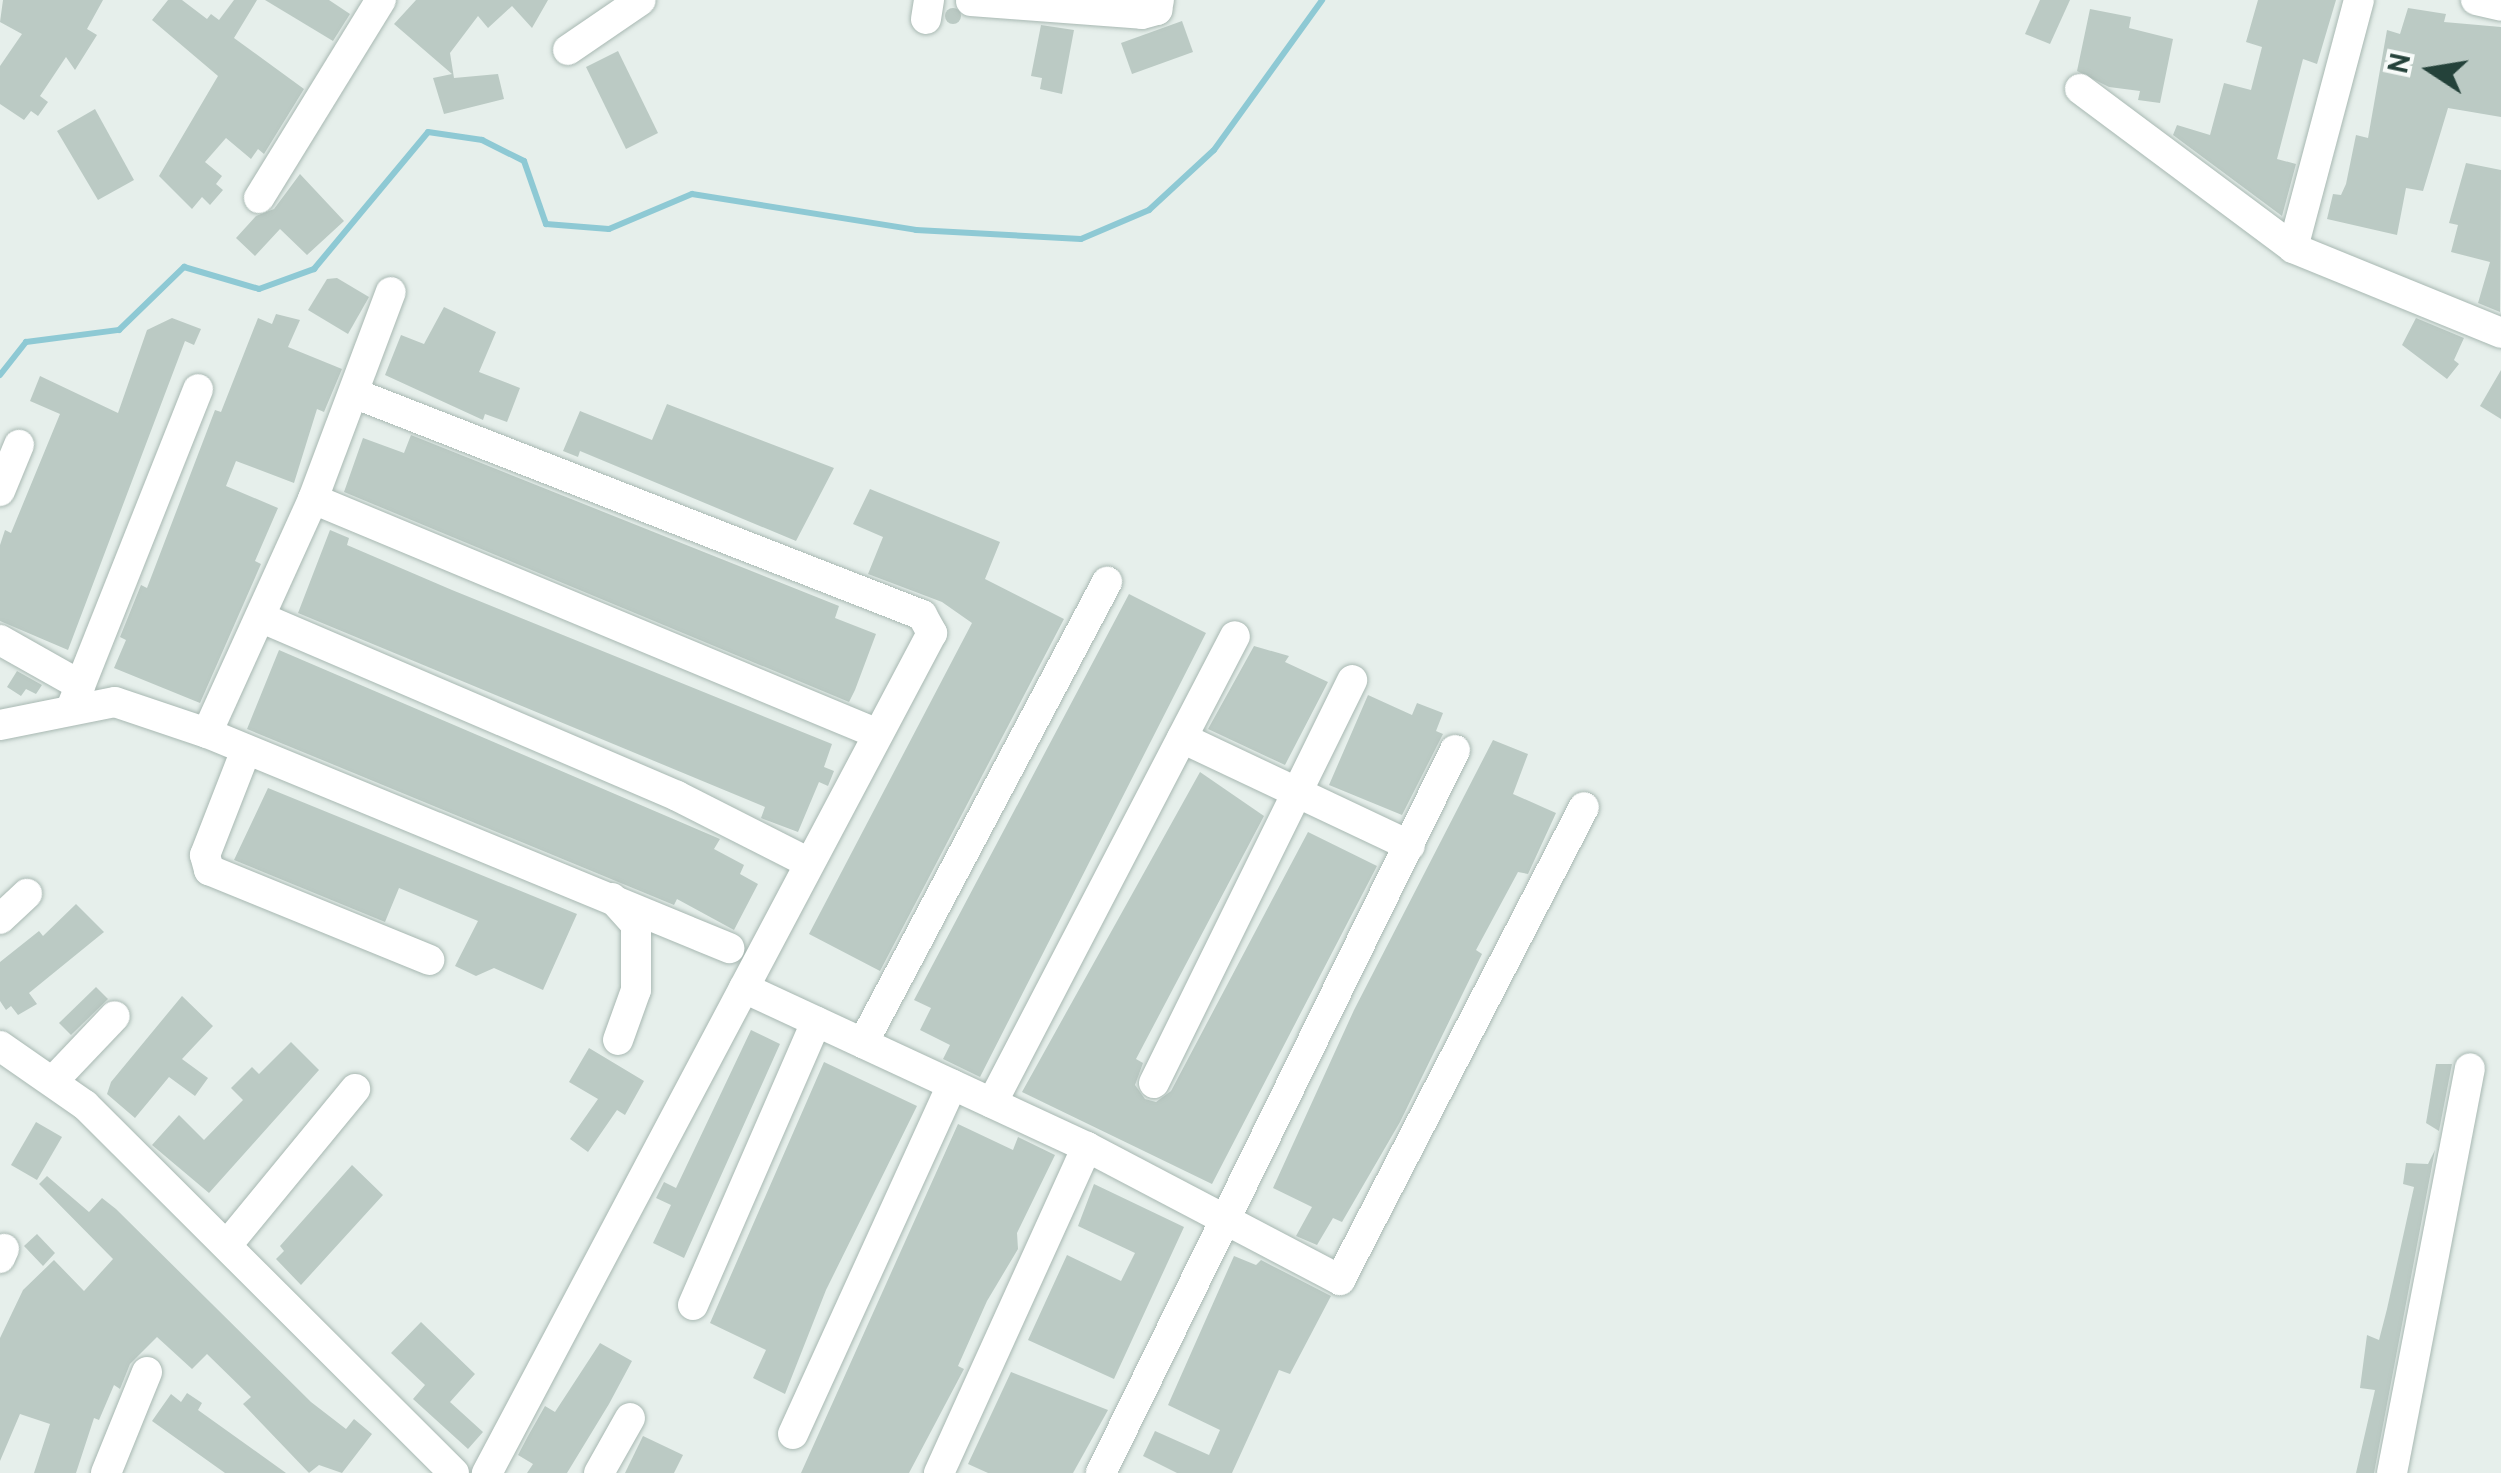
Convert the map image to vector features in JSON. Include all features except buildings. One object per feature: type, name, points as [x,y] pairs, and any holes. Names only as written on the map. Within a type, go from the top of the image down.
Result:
[{"type":"street","points":[[259,198],[381,0]]},
{"type":"street","points":[[568,50],[641,0]]},
{"type":"street","points":[[971,1],[1142,14],[1157,10],[1159,0]]},
{"type":"street","points":[[2293,248],[2359,0]]},
{"type":"street","points":[[2476,0],[2501,6]]},
{"type":"street","points":[[2080,89],[2293,248],[2501,333]]},
{"type":"street","points":[[207,733],[313,499],[392,292]]},
{"type":"street","points":[[0,725],[76,696],[198,388]]},
{"type":"street","points":[[356,394],[922,616],[932,632],[487,1473]]},
{"type":"street","points":[[0,492],[18,444]]},
{"type":"street","points":[[313,499],[878,734]]},
{"type":"street","points":[[863,1043],[1106,582]]},
{"type":"street","points":[[262,618],[678,796],[809,863]]},
{"type":"street","points":[[992,1103],[1235,636]]},
{"type":"street","points":[[0,640],[76,696],[115,702],[207,733],[730,948]]},
{"type":"street","points":[[1154,1083],[1352,680]]},
{"type":"street","points":[[1182,738],[1410,846]]},
{"type":"street","points":[[246,750],[205,855],[209,870],[429,960]]},
{"type":"street","points":[[1101,1473],[1455,750]]},
{"type":"street","points":[[744,988],[1087,1147],[1340,1280],[1584,807]]},
{"type":"street","points":[[0,919],[27,894]]},
{"type":"street","points":[[610,896],[636,926],[636,990],[618,1040]]},
{"type":"street","points":[[54,1080],[114,1016]]},
{"type":"street","points":[[693,1305],[816,1022]]},
{"type":"street","points":[[0,1046],[54,1080],[454,1473]]},
{"type":"street","points":[[2392,1473],[2470,1068]]},
{"type":"street","points":[[793,1434],[952,1085]]},
{"type":"street","points":[[227,1246],[354,1090]]},
{"type":"street","points":[[940,1473],[1087,1147]]},
{"type":"street","points":[[106,1473],[147,1372]]},
{"type":"street","points":[[599,1473],[630,1418]]},
{"type":"waterway","points":[[0,375],[26,342],[119,330],[184,267],[259,289],[314,269],[428,132],[482,140],[524,161],[546,224],[609,229],[692,194],[916,230],[1081,239],[1149,210],[1214,150],[1322,0]]}]
